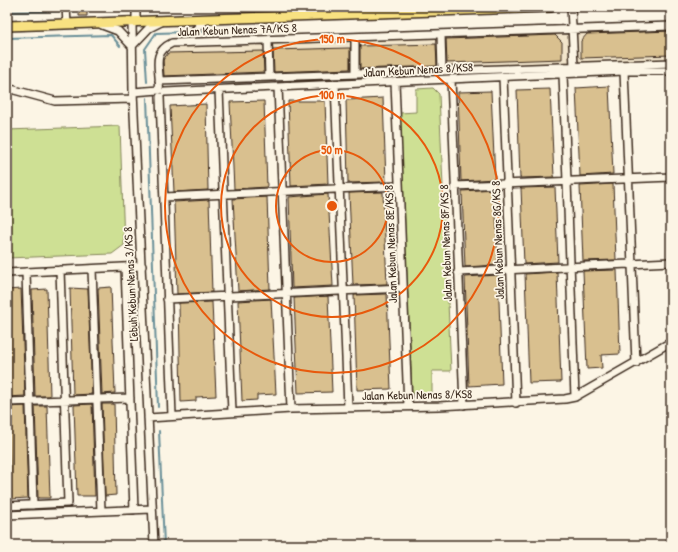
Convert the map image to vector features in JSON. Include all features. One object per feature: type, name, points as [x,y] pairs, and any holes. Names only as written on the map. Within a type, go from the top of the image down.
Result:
[{"type":"main road","points":[[7,26],[164,21],[403,10],[551,7]]},
{"type":"street","points":[[66,7],[67,24]]},
{"type":"street","name":"Lebuh Kebun Nenas 3/KS 8","points":[[136,7],[132,46],[133,95],[154,545]]},
{"type":"street","points":[[571,7],[574,66]]},
{"type":"street","points":[[195,30],[207,19]]},
{"type":"street","points":[[96,23],[118,31],[132,46],[149,28],[164,21]]},
{"type":"street","name":"Jalan Kebun Nenas 7A/KS 8","points":[[172,416],[161,93],[158,59],[160,52],[172,43],[671,26]]},
{"type":"street","points":[[441,34],[442,71]]},
{"type":"street","points":[[354,37],[355,74]]},
{"type":"street","points":[[268,40],[269,77]]},
{"type":"street","points":[[159,81],[671,63]]},
{"type":"street","points":[[624,71],[636,363]]},
{"type":"street","name":"Jalan Kebun Nenas 8/KS8","points":[[7,88],[55,101],[161,93],[335,84],[624,71],[671,71]]},
{"type":"street","points":[[563,74],[575,397]]},
{"type":"street","name":"Jalan Kebun Nenas 8G/KS 8","points":[[503,77],[516,403]]},
{"type":"street","name":"Jalan Kebun Nenas 8F/KS 8","points":[[451,79],[464,405]]},
{"type":"street","name":"Jalan Kebun Nenas 8E/KS 8","points":[[395,82],[408,406]]},
{"type":"street","points":[[335,84],[348,407]]},
{"type":"street","points":[[278,87],[291,409]]},
{"type":"street","points":[[219,90],[232,412]]},
{"type":"street","points":[[455,186],[671,177]]},
{"type":"street","points":[[164,197],[399,186]]},
{"type":"street","points":[[458,272],[671,262]]},
{"type":"street","points":[[7,273],[142,266]]},
{"type":"street","points":[[125,267],[134,510]]},
{"type":"street","points":[[92,268],[101,511]]},
{"type":"street","points":[[7,506],[68,503],[60,270]]},
{"type":"street","points":[[26,272],[33,505]]},
{"type":"street","points":[[167,299],[403,288]]},
{"type":"street","name":"Jalan Kebun Nenas 8/KS8","points":[[148,418],[291,409],[464,405],[565,399],[575,397],[671,342]]},
{"type":"street","points":[[7,402],[130,398]]},
{"type":"street","points":[[7,515],[152,509]]},
{"type":"shaded area","points":[[671,28],[671,61],[162,79],[160,58],[162,53],[173,46]]},
{"type":"green space","points":[[433,88],[439,94],[451,371],[432,371],[432,397],[419,397],[412,392],[400,113],[416,112],[416,89]]},
{"type":"green space","points":[[120,126],[124,245],[112,254],[7,258],[7,130]]},
{"type":"building","points":[[79,7],[87,7],[87,16],[79,16]]},
{"type":"building","points":[[671,31],[671,55],[581,58],[581,41],[587,34]]},
{"type":"building","points":[[555,35],[562,42],[562,59],[447,63],[446,39]]},
{"type":"building","points":[[436,44],[437,66],[360,69],[360,46]]},
{"type":"building","points":[[350,48],[350,69],[274,72],[273,50]]},
{"type":"building","points":[[263,51],[264,72],[164,76],[163,60],[168,53]]},
{"type":"building","points":[[609,86],[613,174],[580,176],[576,88]]},
{"type":"building","points":[[550,89],[554,177],[520,178],[517,90]]},
{"type":"building","points":[[491,91],[495,179],[461,181],[458,92]]},
{"type":"building","points":[[383,98],[386,182],[348,183],[346,100]]},
{"type":"building","points":[[264,101],[267,187],[234,189],[230,102]]},
{"type":"building","points":[[288,101],[325,101],[328,184],[291,186]]},
{"type":"building","points":[[206,104],[208,190],[174,192],[170,106]]},
{"type":"building","points":[[613,184],[616,260],[583,261],[580,186]]},
{"type":"building","points":[[555,187],[558,262],[524,264],[521,188]]},
{"type":"building","points":[[495,189],[498,265],[465,267],[462,191]]},
{"type":"building","points":[[383,192],[387,284],[353,285],[349,193]]},
{"type":"building","points":[[328,194],[333,286],[292,288],[289,197]]},
{"type":"building","points":[[267,197],[270,289],[238,291],[233,199]]},
{"type":"building","points":[[209,200],[212,292],[177,294],[174,202]]},
{"type":"building","points":[[617,270],[620,354],[601,355],[602,368],[587,369],[583,271]]},
{"type":"building","points":[[557,272],[561,382],[529,383],[525,274]]},
{"type":"building","points":[[498,275],[502,384],[469,386],[465,277]]},
{"type":"building","points":[[111,287],[115,393],[102,394],[98,288]]},
{"type":"building","points":[[70,288],[88,289],[92,394],[73,395]]},
{"type":"building","points":[[21,289],[25,396],[7,397],[7,290]]},
{"type":"building","points":[[47,289],[50,396],[35,396],[32,290]]},
{"type":"building","points":[[387,294],[391,389],[357,390],[354,295]]},
{"type":"building","points":[[328,296],[332,392],[298,393],[294,298]]},
{"type":"building","points":[[271,299],[276,394],[257,395],[257,400],[242,401],[238,301]]},
{"type":"building","points":[[212,302],[216,396],[196,397],[196,401],[181,402],[179,303]]},
{"type":"building","points":[[92,404],[95,496],[77,496],[74,405]]},
{"type":"building","points":[[102,404],[114,404],[116,495],[105,496]]},
{"type":"building","points":[[25,406],[28,498],[11,499],[8,407]]},
{"type":"building","points":[[35,406],[47,406],[50,498],[38,498]]},
{"type":"waterway","points":[[86,10],[131,7]]},
{"type":"waterway","points":[[70,11],[82,10]]},
{"type":"waterway","points":[[7,12],[61,11]]},
{"type":"waterway","points":[[147,82],[145,49],[156,33],[221,31]]},
{"type":"waterway","points":[[7,38],[111,35],[120,46]]},
{"type":"waterway","points":[[147,98],[158,407]]},
{"type":"waterway","points":[[159,431],[164,545]]}]
